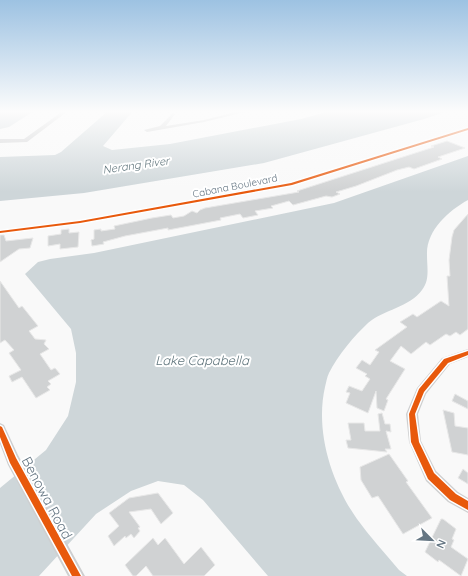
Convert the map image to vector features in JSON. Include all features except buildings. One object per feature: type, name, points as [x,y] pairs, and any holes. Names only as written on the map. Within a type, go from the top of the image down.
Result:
[{"type":"street","points":[[0,141],[25,141],[29,138]]},
{"type":"street","name":"Cabana Boulevard","points":[[0,232],[80,222],[292,184],[442,138]]},
{"type":"street","points":[[468,353],[446,361],[421,391],[412,414],[415,442],[431,476],[453,497],[468,506]]},
{"type":"street","name":"Benowa Road","points":[[0,429],[13,460],[77,576]]},
{"type":"water","name":"Nerang River","points":[[77,138],[110,138],[103,146],[112,150],[170,144],[202,138],[355,138],[264,163],[84,193],[0,201],[0,157],[55,155],[61,152]]},
{"type":"water","name":"Lake Capabella","points":[[468,156],[468,200],[446,216],[434,230],[430,238],[427,255],[428,269],[425,286],[417,296],[411,300],[368,323],[352,340],[337,359],[329,373],[322,404],[324,438],[333,473],[340,489],[348,505],[372,539],[399,570],[407,576],[268,576],[203,500],[184,485],[158,481],[131,491],[96,514],[39,576],[0,576],[0,488],[46,450],[68,416],[76,382],[76,353],[71,329],[25,274],[38,262],[94,253],[334,203]]},
{"type":"cycle path","points":[[0,232],[80,222],[292,184],[440,138]]},
{"type":"cycle path","points":[[468,353],[446,361],[421,391],[412,414],[415,442],[431,476],[453,497],[468,506]]},
{"type":"cycle path","points":[[0,429],[13,460],[77,576]]}]
